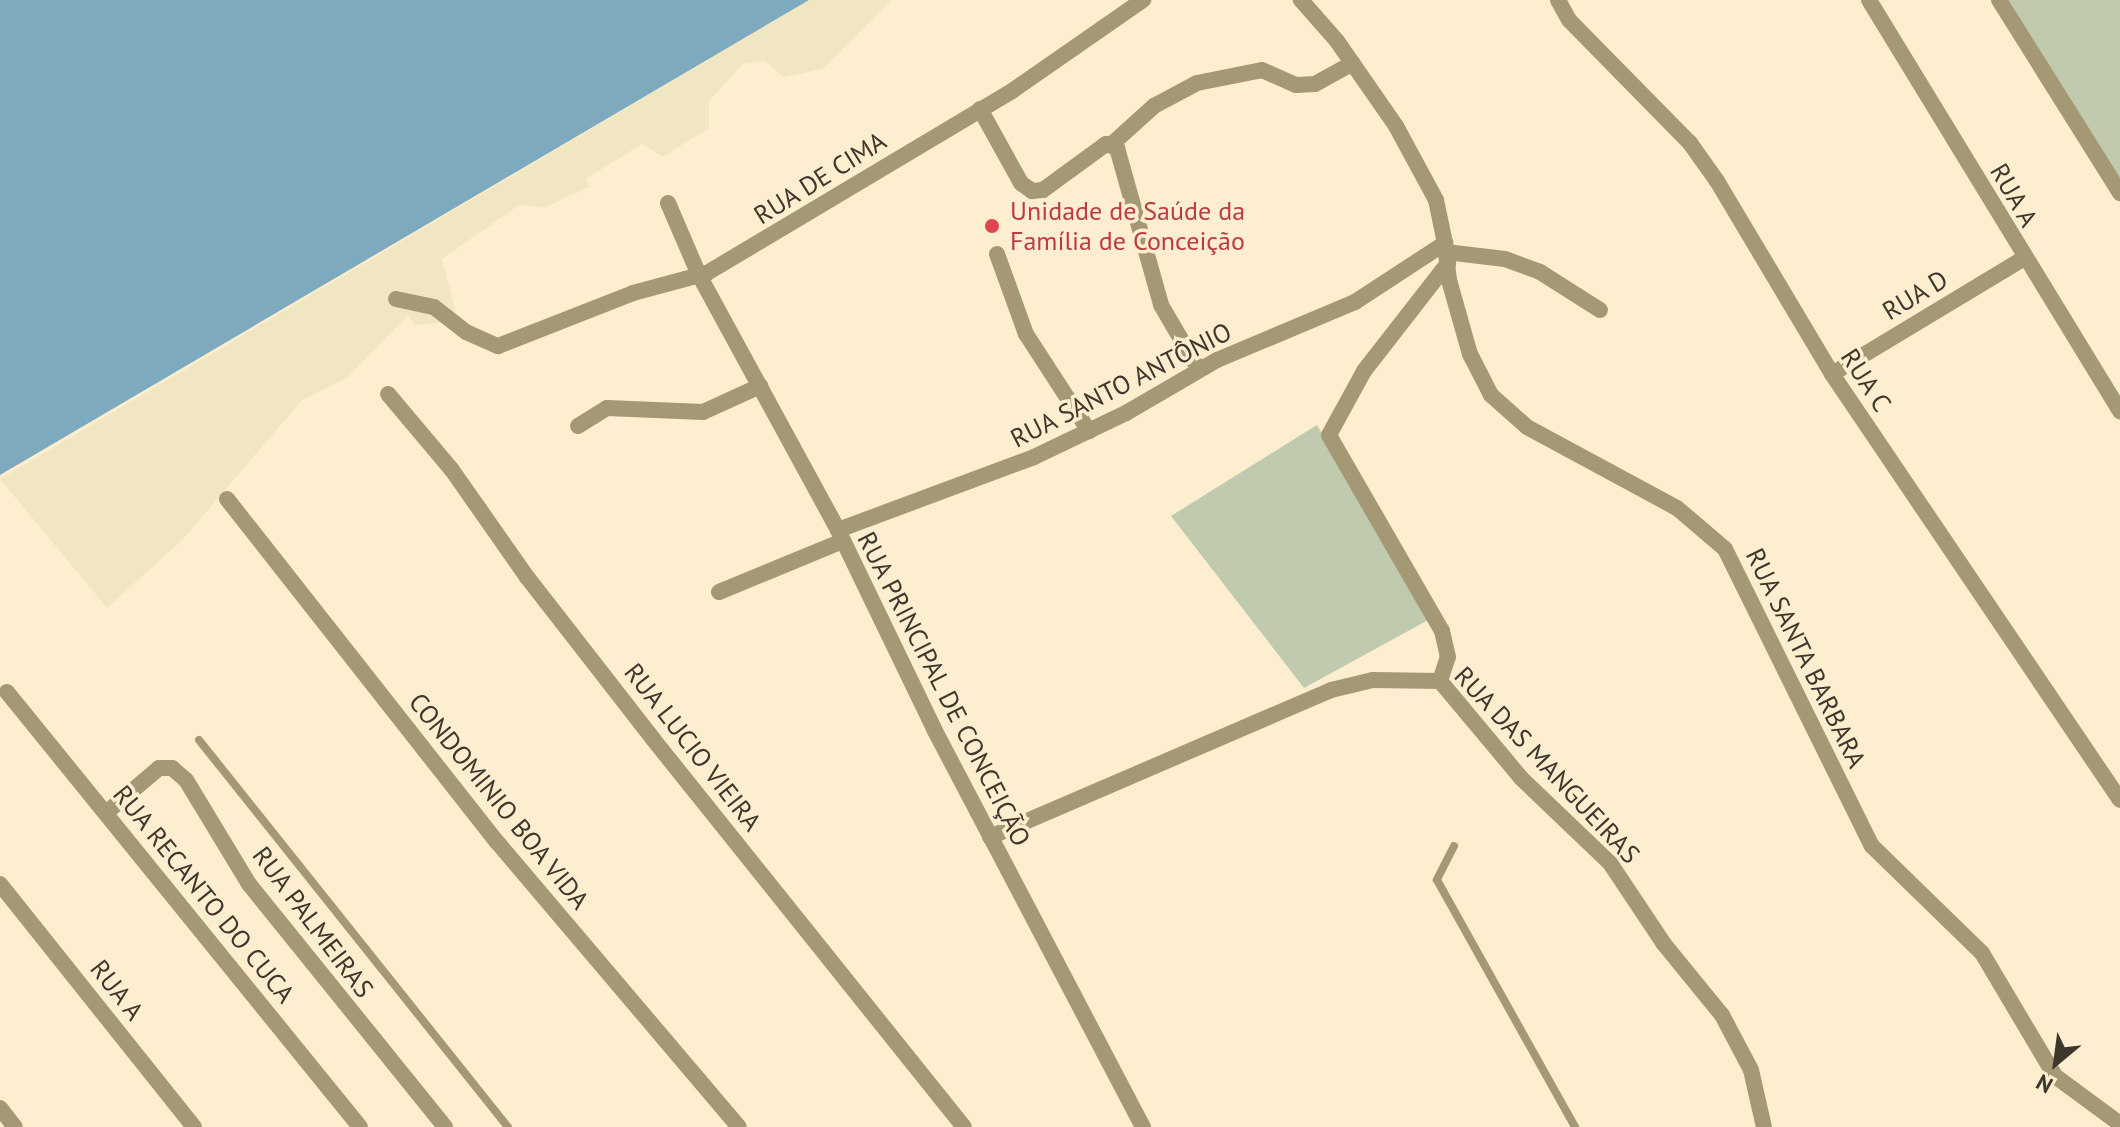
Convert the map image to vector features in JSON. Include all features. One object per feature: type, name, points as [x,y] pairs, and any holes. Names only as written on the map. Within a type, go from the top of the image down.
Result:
[{"type":"street","name":"RUA DE CIMA","points":[[396,299],[434,307],[466,332],[498,346],[633,293],[699,275],[738,257],[980,109],[1143,0]]},
{"type":"street","points":[[1301,0],[1353,63],[1419,166],[1439,209],[1446,252],[1347,395],[1332,423],[1331,443],[1442,631],[1448,657],[1440,681]]},
{"type":"street","name":"RUA C","points":[[1558,0],[1569,20],[1690,143],[1741,216],[1832,374],[2120,800]]},
{"type":"street","name":"RUA A","points":[[1869,0],[2023,259],[2120,412]]},
{"type":"street","points":[[1999,0],[2120,193]]},
{"type":"street","points":[[980,109],[1021,183],[1032,191],[1043,190],[1094,150],[1112,144],[1154,106],[1197,83],[1262,70],[1296,85],[1315,84],[1353,63]]},
{"type":"street","points":[[1112,144],[1120,153],[1161,305],[1199,370]]},
{"type":"street","name":"RUA PRINCIPAL DE CONCEIÇÃO","points":[[668,203],[699,275],[841,536],[990,837],[1143,1127]]},
{"type":"street","points":[[1446,252],[1505,259],[1540,272],[1600,310]]},
{"type":"street","name":"RUA SANTO ANTÔNIO","points":[[719,592],[841,536],[986,478],[1089,431],[1199,370],[1355,302],[1416,262],[1446,252]]},
{"type":"street","name":"RUA SANTA BARBARA","points":[[1446,252],[1473,364],[1491,395],[1527,427],[1677,508],[1725,549],[1872,846],[1982,953],[2055,1076],[2120,1124]]},
{"type":"street","points":[[997,254],[1026,334],[1089,431]]},
{"type":"street","name":"RUA D","points":[[1832,374],[2023,259]]},
{"type":"street","points":[[578,426],[612,407],[658,414],[715,409],[760,386]]},
{"type":"street","name":"RUA LUCIO VIEIRA","points":[[388,394],[452,470],[527,577],[653,739],[964,1127]]},
{"type":"street","name":"CONDOMINIO BOA VIDA","points":[[227,499],[498,843],[739,1127]]},
{"type":"street","name":"RUA DAS MANGUEIRAS","points":[[990,837],[1331,690],[1373,680],[1440,681],[1521,778],[1610,863],[1664,944],[1722,1015],[1751,1070],[1764,1127]]},
{"type":"street","name":"RUA RECANTO DO CUCA","points":[[7,692],[360,1127]]},
{"type":"street","name":"RUA PALMEIRAS","points":[[107,812],[159,768],[172,768],[186,780],[255,892],[445,1127]]},
{"type":"street","name":"RUA A","points":[[0,884],[194,1127]]},
{"type":"street","points":[[0,1108],[15,1127]]},
{"type":"lane","name":"RUA PALMEIRAS","points":[[199,740],[508,1127]]},
{"type":"lane","points":[[1454,846],[1437,880],[1575,1127]]},
{"type":"green space","points":[[2003,0],[2120,0],[2120,189]]},
{"type":"green space","points":[[1317,425],[1430,619],[1304,688],[1171,516]]},
{"type":"sand","points":[[809,0],[891,0],[823,69],[784,77],[764,60],[743,64],[709,101],[709,128],[663,157],[642,144],[586,179],[589,187],[545,207],[519,205],[442,259],[456,313],[447,322],[415,325],[408,315],[348,377],[302,400],[183,539],[107,608],[0,479]]},
{"type":"water","points":[[0,0],[809,0],[0,475]]},
{"type":"place","name":"Unidade de Saúde da Família de Conceição","points":[[992,226]]}]
